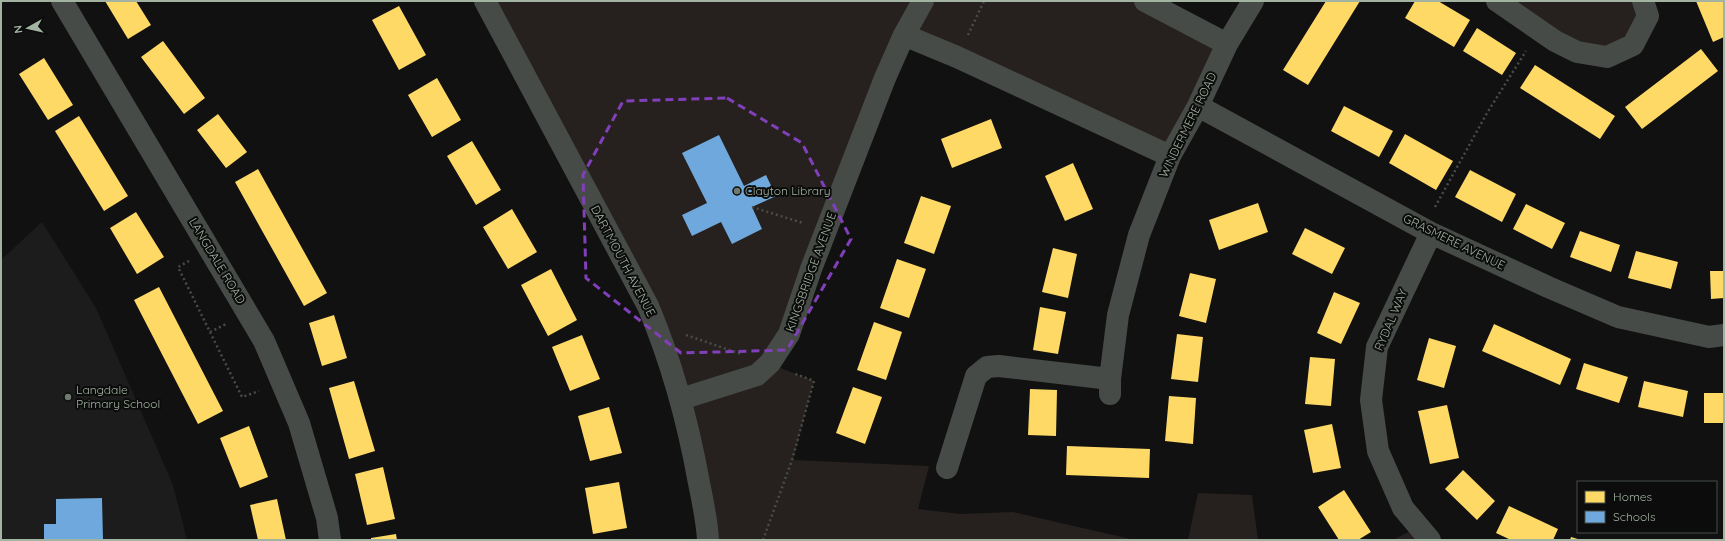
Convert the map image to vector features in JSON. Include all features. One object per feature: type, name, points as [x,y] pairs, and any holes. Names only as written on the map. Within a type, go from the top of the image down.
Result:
[{"type":"street","name":"LANGDALE ROAD","points":[[62,1],[264,341],[299,423],[327,518],[330,540]]},
{"type":"street","name":"DARTMOUTH AVENUE","points":[[485,1],[648,306],[681,400],[708,527],[708,540]]},
{"type":"street","name":"KINGSBRIDGE AVENUE","points":[[681,400],[757,375],[770,363],[789,334],[811,269],[885,78],[904,35],[923,1]]},
{"type":"street","points":[[1145,1],[1227,44]]},
{"type":"street","name":"WINDERMERE ROAD","points":[[947,468],[976,376],[987,367],[999,366],[1110,387],[1118,315],[1139,235],[1170,156],[1198,106],[1227,44],[1253,1]]},
{"type":"street","points":[[1497,1],[1556,41],[1577,52],[1607,57],[1633,45],[1648,16],[1643,1]]},
{"type":"street","points":[[904,35],[957,57],[1170,156]]},
{"type":"street","name":"GRASMERE AVENUE","points":[[1198,106],[1427,231],[1548,287],[1618,316],[1709,337],[1724,335]]},
{"type":"street","name":"RYDAL WAY","points":[[1427,231],[1377,347],[1371,400],[1378,451],[1403,508],[1430,540]]},
{"type":"path","points":[[957,57],[984,1]]},
{"type":"path","points":[[1427,231],[1487,113],[1540,29]]},
{"type":"path","points":[[752,207],[826,231]]},
{"type":"path","points":[[209,249],[178,267],[242,397],[282,382]]},
{"type":"path","points":[[655,324],[770,363],[814,381],[792,460],[763,540]]},
{"type":"highlighted area","points":[[727,98],[802,143],[851,239],[787,350],[681,353],[586,278],[583,175],[623,101]]},
{"type":"shaded area","points":[[485,1],[1145,1],[1227,44],[1170,156],[904,35],[770,364],[814,381],[793,460],[929,466],[918,509],[960,514],[1013,512],[1135,540],[708,540],[655,324]]},
{"type":"shaded area","points":[[1497,1],[1643,1],[1648,16],[1607,57]]},
{"type":"shaded area","name":"Langdale Primary School","points":[[42,222],[96,308],[173,485],[187,540],[1,540],[1,260]]},
{"type":"shaded area","points":[[1198,493],[1252,495],[1258,540],[1188,540]]},
{"type":"shaded area","points":[[1420,526],[1435,540],[1393,540]]},
{"type":"building: Homes","points":[[105,1],[136,1],[151,25],[128,39]]},
{"type":"building: Homes","points":[[1326,1],[1360,1],[1308,85],[1283,70]]},
{"type":"building: Homes","points":[[1415,1],[1438,1],[1470,20],[1454,47],[1405,18]]},
{"type":"building: Homes","points":[[1696,1],[1724,1],[1724,37],[1713,42]]},
{"type":"building: Homes","points":[[399,6],[426,55],[399,70],[372,20]]},
{"type":"building: Homes","points":[[1477,28],[1516,53],[1502,75],[1463,51]]},
{"type":"building: Homes","points":[[163,41],[205,98],[184,114],[141,57]]},
{"type":"building: Homes","points":[[1701,49],[1718,71],[1642,129],[1625,107]]},
{"type":"building: Homes","points":[[44,58],[73,105],[48,120],[19,74]]},
{"type":"building: Homes","points":[[1535,65],[1615,116],[1600,139],[1520,88]]},
{"type":"building: Homes","points":[[437,78],[461,120],[432,137],[408,95]]},
{"type":"building: Homes","points":[[1344,106],[1393,131],[1379,157],[1331,131]]},
{"type":"building: Homes","points":[[218,114],[247,152],[226,168],[197,130]]},
{"type":"building: Homes","points":[[79,116],[128,196],[104,211],[55,131]]},
{"type":"building: Homes","points":[[991,119],[1002,148],[952,168],[941,139]]},
{"type":"building: Homes","points":[[1405,134],[1453,161],[1436,190],[1389,163]]},
{"type":"building: Homes","points":[[472,141],[501,190],[476,205],[447,156]]},
{"type":"building: Homes","points":[[1073,163],[1093,209],[1065,221],[1045,176]]},
{"type":"building: Homes","points":[[258,169],[327,293],[304,306],[235,182]]},
{"type":"building: Homes","points":[[1470,170],[1516,194],[1502,222],[1455,197]]},
{"type":"building: Homes","points":[[921,196],[951,206],[934,254],[904,243]]},
{"type":"building: Homes","points":[[1258,203],[1268,232],[1219,250],[1209,220]]},
{"type":"building: Homes","points":[[1526,204],[1565,223],[1552,249],[1513,229]]},
{"type":"building: Homes","points":[[512,209],[537,252],[508,269],[483,227]]},
{"type":"building: Homes","points":[[136,212],[164,257],[137,274],[110,228]]},
{"type":"building: Homes","points":[[1305,228],[1345,248],[1332,274],[1292,254]]},
{"type":"building: Homes","points":[[1580,231],[1620,245],[1611,272],[1570,257]]},
{"type":"building: Homes","points":[[1053,248],[1077,254],[1068,298],[1042,292]]},
{"type":"building: Homes","points":[[1636,251],[1678,262],[1671,289],[1628,278]]},
{"type":"building: Homes","points":[[897,259],[926,269],[909,318],[880,308]]},
{"type":"building: Homes","points":[[551,269],[577,320],[548,336],[521,285]]},
{"type":"building: Homes","points":[[1710,271],[1724,271],[1724,298],[1711,299]]},
{"type":"building: Homes","points":[[1190,273],[1216,279],[1206,323],[1179,316]]},
{"type":"building: Homes","points":[[159,287],[223,411],[198,424],[134,300]]},
{"type":"building: Homes","points":[[1334,292],[1360,303],[1341,344],[1317,333]]},
{"type":"building: Homes","points":[[1040,307],[1066,312],[1058,354],[1033,350]]},
{"type":"building: Homes","points":[[334,315],[347,358],[322,366],[309,323]]},
{"type":"building: Homes","points":[[874,322],[902,332],[886,380],[857,370]]},
{"type":"building: Homes","points":[[1494,324],[1571,359],[1560,385],[1482,351]]},
{"type":"building: Homes","points":[[1177,334],[1203,337],[1198,382],[1171,379]]},
{"type":"building: Homes","points":[[582,335],[600,379],[570,391],[552,347]]},
{"type":"building: Homes","points":[[1429,338],[1456,346],[1444,388],[1417,380]]},
{"type":"building: Homes","points":[[1310,357],[1335,359],[1331,406],[1305,404]]},
{"type":"building: Homes","points":[[1584,363],[1628,377],[1619,403],[1576,389]]},
{"type":"building: Homes","points":[[354,381],[375,451],[349,459],[329,388]]},
{"type":"building: Homes","points":[[1644,381],[1688,391],[1683,417],[1638,407]]},
{"type":"building: Homes","points":[[853,387],[882,397],[865,444],[836,433]]},
{"type":"building: Homes","points":[[1030,389],[1057,390],[1056,436],[1028,435]]},
{"type":"building: Homes","points":[[1704,393],[1724,393],[1724,423],[1704,423]]},
{"type":"building: Homes","points":[[1169,396],[1196,398],[1193,444],[1165,441]]},
{"type":"building: Homes","points":[[1447,405],[1459,458],[1430,464],[1418,411]]},
{"type":"building: Homes","points":[[609,407],[622,453],[590,461],[578,416]]},
{"type":"building: Homes","points":[[1332,424],[1341,468],[1313,473],[1304,430]]},
{"type":"building: Homes","points":[[249,426],[268,477],[240,488],[220,438]]},
{"type":"building: Homes","points":[[1067,446],[1150,449],[1149,478],[1066,475]]},
{"type":"building: Homes","points":[[383,467],[395,519],[367,525],[355,474]]},
{"type":"building: Homes","points":[[1463,470],[1495,501],[1477,520],[1445,489]]},
{"type":"building: Homes","points":[[619,482],[627,528],[593,534],[585,488]]},
{"type":"building: Homes","points":[[1344,490],[1371,532],[1358,540],[1339,540],[1318,507]]},
{"type":"building: Homes","points":[[277,499],[286,540],[258,540],[250,505]]},
{"type":"building: Homes","points":[[1509,506],[1558,529],[1553,540],[1511,540],[1496,533]]},
{"type":"building: Homes","points":[[396,534],[397,540],[371,540],[371,538]]},
{"type":"building: Homes","points":[[1571,537],[1581,540],[1570,540]]},
{"type":"building: Schools","name":"Clayton Library","points":[[719,135],[744,186],[766,175],[776,196],[752,207],[762,229],[732,244],[721,222],[692,236],[682,215],[707,203],[682,153]]},
{"type":"building: Schools","points":[[102,498],[103,540],[44,540],[44,524],[56,524],[56,499]]},
{"type":"place","name":"Clayton Library","points":[[737,191]]},
{"type":"place","name":"Langdale Primary School","points":[[68,397]]}]
